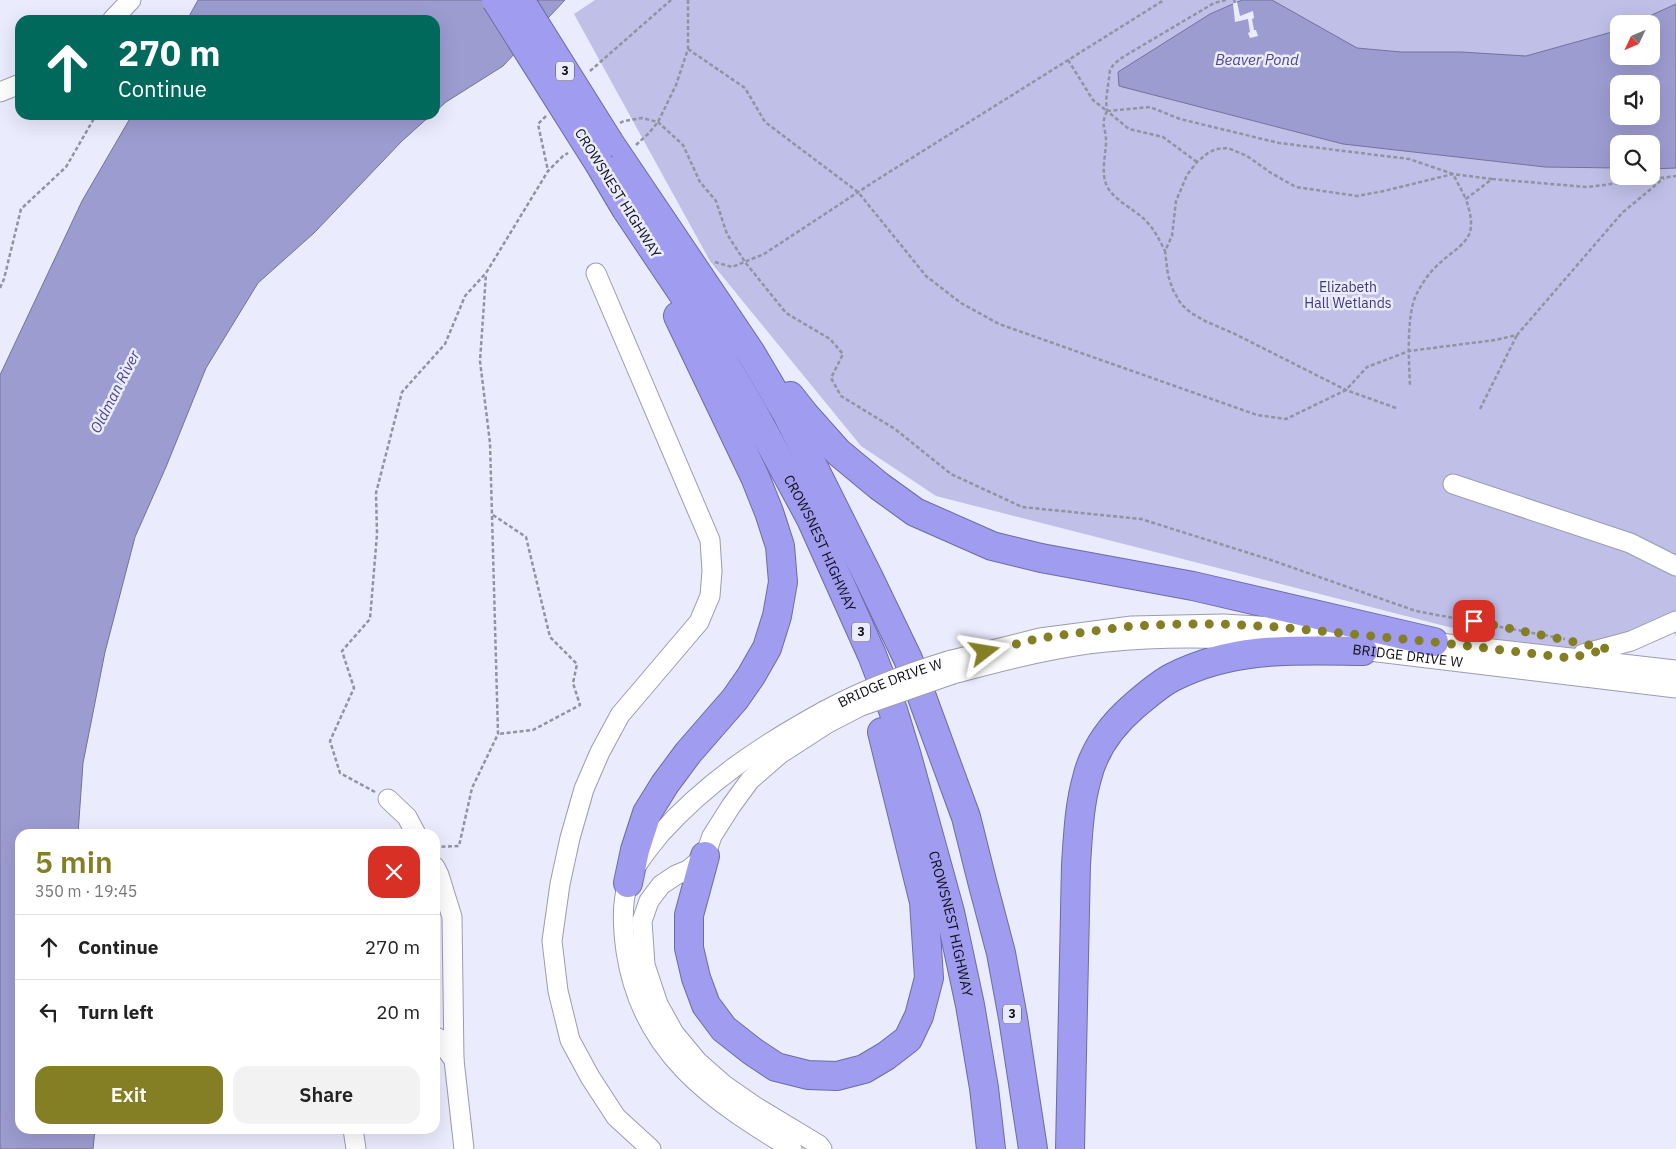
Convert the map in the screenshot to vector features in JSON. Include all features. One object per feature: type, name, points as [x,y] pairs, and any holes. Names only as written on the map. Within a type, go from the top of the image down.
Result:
[{"type":"highway","name":"CROWSNEST HIGHWAY","points":[[496,0],[615,145],[751,353],[787,414],[908,659],[966,817],[1001,953],[1033,1149]]},
{"type":"highway","name":"3","points":[[520,0],[615,145]]},
{"type":"highway","name":"CROWSNEST HIGHWAY","points":[[615,145],[626,209],[691,306],[788,475],[811,519],[872,655],[907,756],[950,912],[970,1005],[984,1088],[991,1149]]},
{"type":"highway","points":[[615,145],[805,415],[838,452],[915,512],[992,546],[1041,558],[1193,586],[1434,642]]},
{"type":"highway","points":[[626,209],[755,477],[780,546],[783,582],[777,616],[767,648],[735,700],[688,753],[647,813],[635,850],[628,884]]},
{"type":"highway","points":[[704,856],[689,915],[689,948],[696,978],[706,1005],[724,1029],[752,1051],[776,1066],[808,1075],[837,1076],[864,1069],[886,1056],[908,1039],[919,1016],[929,978],[924,902],[866,674],[788,475]]},
{"type":"highway","points":[[1070,1149],[1076,864],[1080,818],[1087,777],[1100,745],[1119,719],[1147,694],[1172,677],[1201,665],[1235,656],[1274,650],[1363,650]]},
{"type":"street","points":[[116,15],[130,0]]},
{"type":"street","points":[[0,92],[15,86]]},
{"type":"street","points":[[596,273],[710,540],[712,571],[710,596],[699,622],[620,715],[587,781],[570,838],[560,884],[552,941],[558,991],[570,1040],[590,1077],[616,1117],[651,1149]]},
{"type":"street","points":[[1453,484],[1630,543],[1676,566]]},
{"type":"street","points":[[1570,649],[1631,641],[1676,621]]},
{"type":"street","name":"BRIDGE DRIVE W","points":[[950,667],[1040,638],[1132,626],[1223,624],[1278,627],[1434,642],[1570,649],[1676,670]]},
{"type":"street","name":"BRIDGE DRIVE W","points":[[704,856],[712,836],[750,780],[852,696],[890,680],[950,667],[1105,642],[1192,637],[1236,638],[1363,650],[1676,688]]},
{"type":"street","name":"BRIDGE DRIVE W","points":[[792,1149],[744,1119],[712,1095],[686,1073],[663,1046],[650,1024],[636,993],[628,963],[624,931],[628,884],[640,861],[654,841],[677,816],[746,757],[770,742],[826,717]]},
{"type":"street","points":[[388,799],[407,817],[413,829]]},
{"type":"street","points":[[704,856],[688,870],[661,885],[649,900],[642,921],[645,965],[658,1004],[674,1034],[698,1062],[723,1084],[756,1107],[819,1145],[822,1149]]},
{"type":"street","points":[[440,875],[452,917],[454,1060],[464,1149]]},
{"type":"street","points":[[440,1041],[454,1060]]},
{"type":"street","points":[[354,1134],[356,1149]]},
{"type":"path","points":[[615,145],[649,134],[658,122],[676,85],[688,50],[688,0]]},
{"type":"path","points":[[710,261],[732,266],[764,254],[858,192],[1164,0]]},
{"type":"path","points":[[1226,0],[1214,3],[1123,56],[1110,70],[1106,101],[1107,111],[1102,121],[1106,138],[1104,177],[1106,184],[1110,191],[1145,220],[1156,234],[1165,251],[1172,290],[1181,304],[1191,313],[1346,390],[1396,408]]},
{"type":"path","points":[[688,50],[745,88],[765,122],[858,192],[926,276],[961,303],[999,324],[1258,415],[1286,419],[1346,390],[1367,366],[1409,351],[1495,340],[1517,335]]},
{"type":"path","points":[[1068,60],[1093,100],[1130,129],[1162,137],[1197,162]]},
{"type":"path","points":[[1107,111],[1150,107],[1180,118],[1279,143],[1409,159],[1453,174],[1492,180],[1588,188],[1676,176]]},
{"type":"path","points":[[615,145],[624,120],[642,118],[658,122],[683,145],[700,182],[716,201],[727,234],[745,262],[786,313],[830,339],[843,354],[831,378],[841,396],[895,429],[951,474],[1022,507],[1141,519],[1268,559],[1416,611],[1570,649]]},
{"type":"path","points":[[0,288],[4,279],[21,209],[66,167],[93,120]]},
{"type":"path","points":[[1165,251],[1172,236],[1176,201],[1187,175],[1197,162],[1216,149],[1228,148],[1247,156],[1271,173],[1296,187],[1357,196],[1453,174]]},
{"type":"path","points":[[388,799],[340,773],[330,741],[354,688],[342,651],[370,619],[377,534],[376,493],[402,392],[444,344],[465,296],[486,273],[548,171],[570,151]]},
{"type":"path","points":[[1410,386],[1409,351],[1412,307],[1416,295],[1429,274],[1464,242],[1470,234],[1470,213],[1466,198],[1453,174]]},
{"type":"path","points":[[1480,409],[1517,335],[1622,213],[1664,178]]},
{"type":"path","points":[[1466,198],[1492,180]]},
{"type":"path","points":[[440,847],[458,846],[472,788],[498,734],[490,443],[480,362],[486,273]]},
{"type":"path","points":[[493,515],[526,537],[550,637],[577,664],[573,683],[580,704],[533,730],[498,734]]},
{"type":"green space","name":"Elizabeth Hall Wetlands","points":[[595,0],[1676,0],[1676,636],[1665,620],[1570,658],[936,496],[861,446],[710,261],[574,14]]},
{"type":"water","points":[[198,0],[565,0],[503,66],[440,107],[440,15],[190,15]]},
{"type":"water","name":"Beaver Pond","points":[[1242,0],[1272,0],[1357,48],[1401,52],[1461,52],[1526,56],[1610,33],[1610,65],[1660,65],[1660,15],[1652,15],[1676,4],[1676,168],[1660,169],[1660,135],[1610,135],[1610,168],[1545,167],[1343,144],[1119,86],[1118,72],[1210,14]]},
{"type":"water","name":"Oldman River","points":[[129,120],[425,120],[402,141],[314,233],[258,283],[206,368],[135,537],[105,652],[83,763],[78,829],[15,829],[15,1134],[94,1134],[93,1149],[0,1149],[0,375],[82,201]]},
{"type":"pier","points":[[1237,2],[1240,16],[1253,11],[1254,30],[1256,30],[1258,36],[1250,38],[1248,19],[1235,22],[1233,3]]},
{"type":"route","points":[[985,652],[1040,638],[1132,626],[1181,624],[1278,627],[1434,642],[1570,658],[1608,649],[1474,621]]}]
